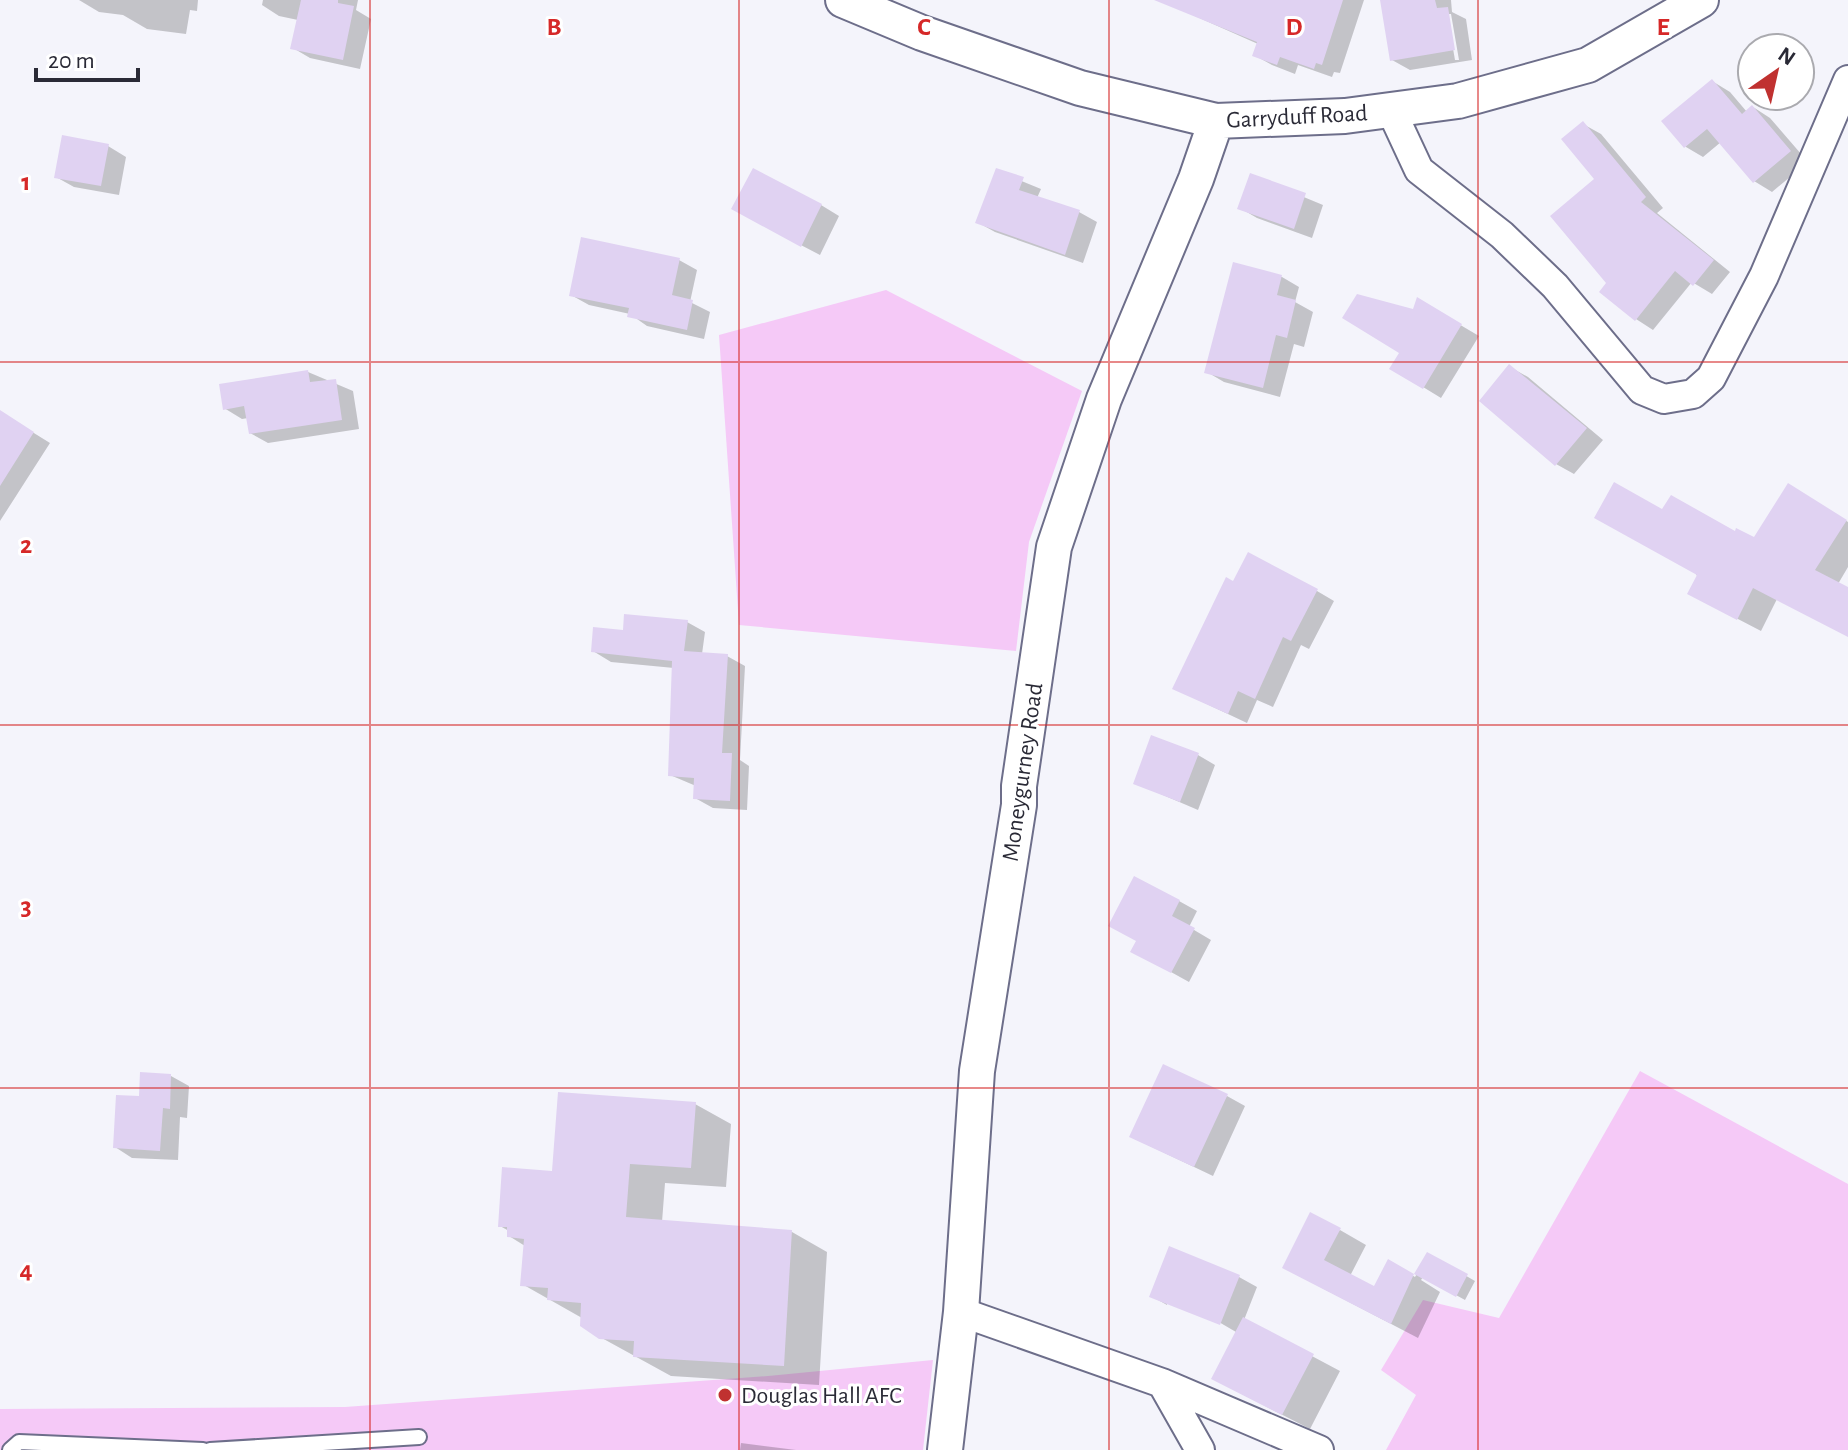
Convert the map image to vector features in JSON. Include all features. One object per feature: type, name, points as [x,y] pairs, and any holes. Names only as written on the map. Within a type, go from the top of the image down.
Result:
[{"type":"street","name":"Garryduff Road","points":[[843,0],[922,33],[1080,88],[1216,121],[1345,116],[1458,101],[1588,65],[1701,0]]},
{"type":"street","points":[[1391,110],[1419,170],[1502,235],[1555,286],[1642,390],[1664,399],[1693,394],[1711,378],[1764,276],[1848,80]]},
{"type":"street","name":"Moneygurney Road","points":[[945,1450],[961,1312],[977,1071],[1019,805],[1019,786],[1054,547],[1104,399],[1196,179],[1216,121]]},
{"type":"street","points":[[961,1312],[1162,1383],[1319,1450]]},
{"type":"street","points":[[1162,1383],[1200,1450]]},
{"type":"lane","points":[[210,1450],[419,1437]]},
{"type":"lane","points":[[10,1450],[19,1442],[203,1450]]},
{"type":"shaded area","points":[[886,290],[1082,391],[1029,542],[1016,651],[739,625],[719,335]]},
{"type":"shaded area","points":[[1640,1071],[1848,1184],[1848,1450],[1386,1450],[1416,1395],[1381,1370],[1423,1300],[1499,1318]]},
{"type":"shaded area","name":"Douglas Hall AFC","points":[[933,1360],[923,1450],[0,1450],[0,1409],[345,1407],[768,1376]]},
{"type":"building","points":[[301,0],[338,0],[338,3],[354,6],[343,60],[290,49]]},
{"type":"building","points":[[1154,0],[1343,0],[1322,65],[1316,63],[1314,69],[1280,57],[1277,65],[1252,56],[1257,42]]},
{"type":"building","points":[[1380,0],[1435,0],[1437,8],[1448,7],[1455,50],[1390,61]]},
{"type":"building","points":[[1712,79],[1736,107],[1736,112],[1758,112],[1791,151],[1753,183],[1707,129],[1684,148],[1661,121]]},
{"type":"building","points":[[1583,121],[1646,197],[1641,202],[1714,260],[1693,286],[1675,271],[1635,321],[1599,292],[1606,283],[1550,216],[1594,179],[1561,139]]},
{"type":"building","points":[[62,135],[109,144],[101,186],[54,178]]},
{"type":"building","points":[[753,168],[822,204],[801,247],[731,209]]},
{"type":"building","points":[[996,168],[1024,177],[1019,190],[1080,210],[1065,255],[975,223]]},
{"type":"building","points":[[1250,173],[1306,193],[1294,229],[1237,209]]},
{"type":"building","points":[[581,237],[680,258],[672,295],[693,300],[687,330],[627,317],[629,308],[569,296]]},
{"type":"building","points":[[1233,262],[1282,275],[1277,295],[1296,300],[1287,338],[1276,335],[1263,388],[1204,373]]},
{"type":"building","points":[[1357,294],[1413,309],[1417,297],[1462,324],[1423,389],[1389,369],[1399,353],[1342,318]]},
{"type":"building","points":[[1509,364],[1587,428],[1555,466],[1479,401]]},
{"type":"building","points":[[308,370],[310,382],[336,379],[342,420],[249,434],[244,406],[223,410],[219,384]]},
{"type":"building","points":[[0,410],[34,432],[0,486]]},
{"type":"building","points":[[1614,482],[1662,509],[1671,495],[1735,531],[1736,528],[1754,537],[1788,483],[1847,520],[1815,570],[1848,587],[1848,637],[1753,588],[1737,620],[1687,594],[1697,575],[1594,518]]},
{"type":"building","points":[[1248,552],[1318,589],[1291,641],[1283,637],[1255,699],[1238,691],[1228,714],[1172,689],[1226,577],[1233,581]]},
{"type":"building","points":[[624,614],[688,620],[684,651],[728,654],[722,753],[732,753],[730,801],[693,799],[694,778],[668,776],[672,661],[591,652],[593,627],[623,630]]},
{"type":"building","points":[[1151,735],[1199,753],[1180,802],[1133,784]]},
{"type":"building","points":[[1134,876],[1180,900],[1172,916],[1195,928],[1171,973],[1130,952],[1136,941],[1108,926]]},
{"type":"building","points":[[1163,1064],[1228,1094],[1194,1167],[1129,1137]]},
{"type":"building","points":[[140,1072],[171,1074],[170,1109],[163,1108],[160,1151],[113,1148],[116,1095],[139,1096]]},
{"type":"building","points":[[558,1092],[696,1102],[691,1168],[630,1164],[626,1217],[792,1230],[784,1366],[633,1357],[634,1341],[599,1339],[580,1326],[581,1303],[547,1300],[548,1288],[520,1286],[524,1239],[507,1237],[507,1227],[498,1227],[502,1167],[552,1171]]},
{"type":"building","points":[[1310,1212],[1341,1228],[1324,1260],[1374,1286],[1388,1259],[1414,1274],[1391,1324],[1282,1268]]},
{"type":"building","points":[[1169,1246],[1240,1275],[1220,1325],[1149,1297]]},
{"type":"building","points":[[1427,1252],[1468,1274],[1456,1297],[1414,1274]]},
{"type":"building","points":[[1243,1317],[1314,1354],[1282,1415],[1211,1379]]},
{"type":"place","name":"Douglas Hall AFC","points":[[725,1395]]}]
